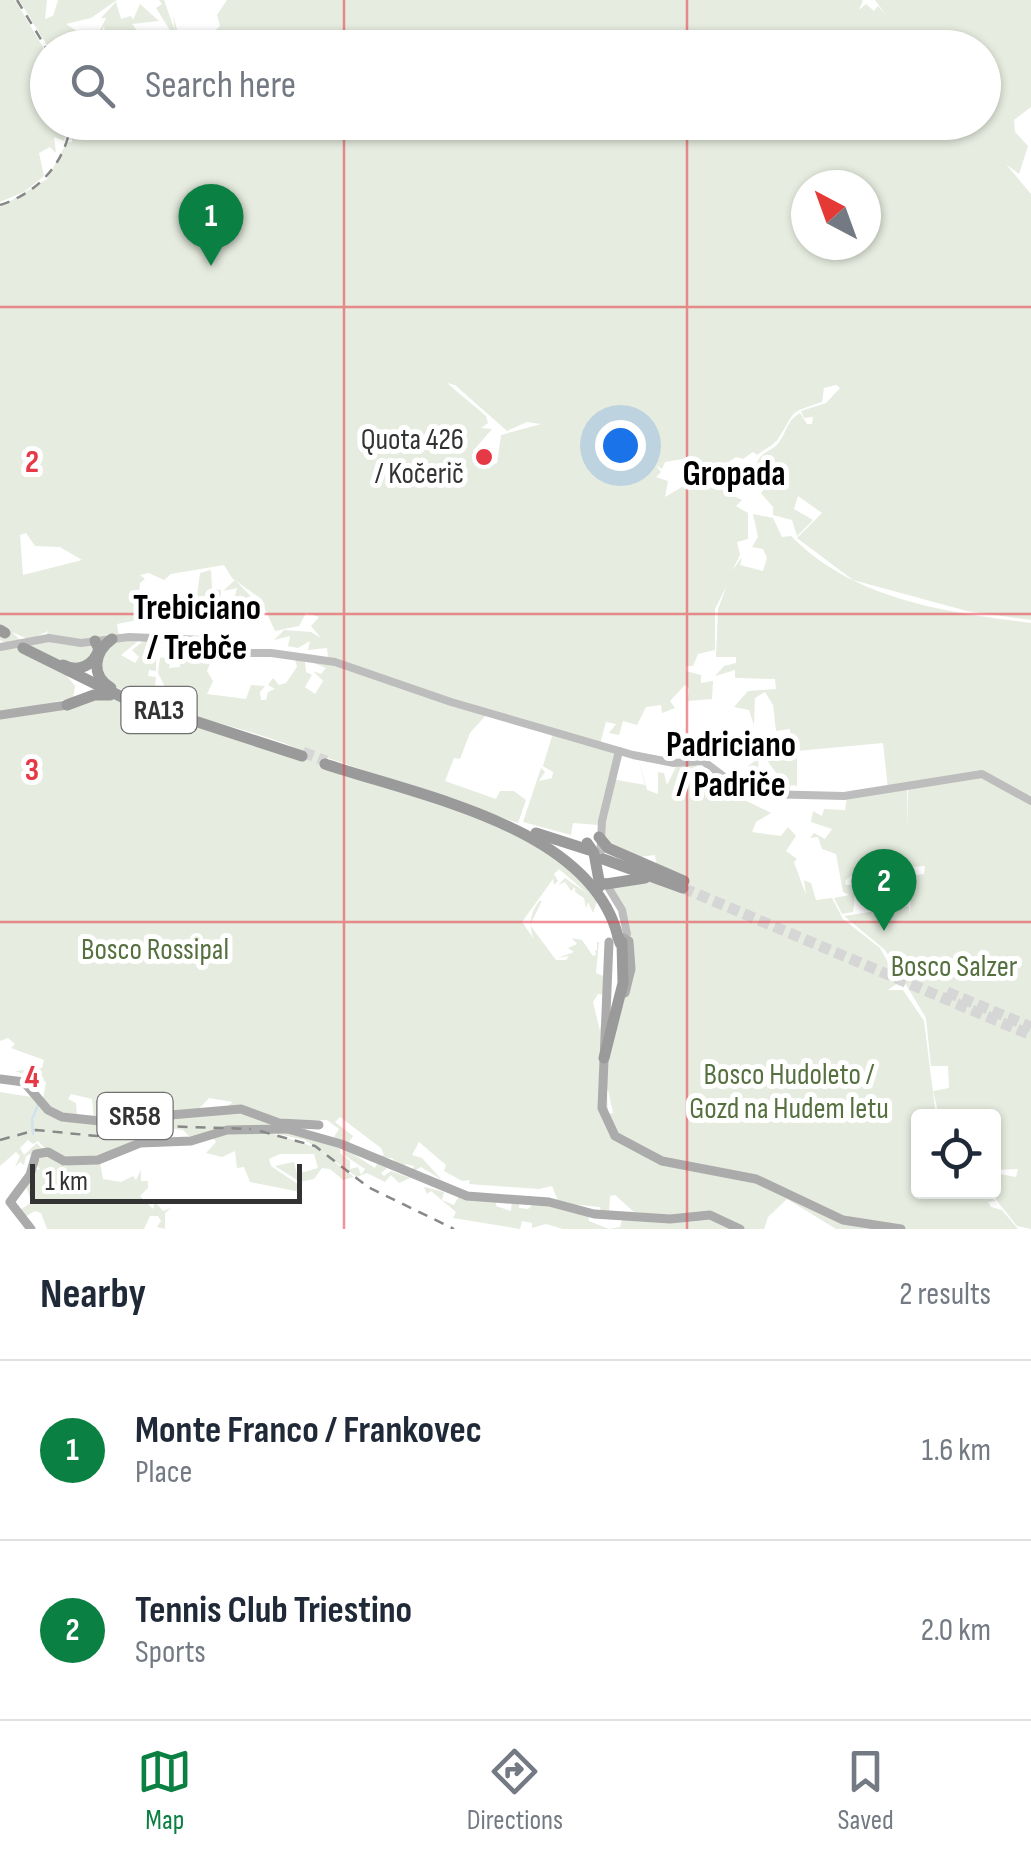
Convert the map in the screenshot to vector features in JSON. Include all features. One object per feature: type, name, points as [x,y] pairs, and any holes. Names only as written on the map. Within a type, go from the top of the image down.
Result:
[{"type":"highway","points":[[44,658],[76,668],[90,663],[101,644]]},
{"type":"highway","points":[[101,644],[96,669],[104,684],[156,707]]},
{"type":"highway","name":"RA13","points":[[24,646],[156,707],[303,754]]},
{"type":"highway","points":[[44,658],[76,683],[77,695],[67,705]]},
{"type":"highway","points":[[67,705],[105,694],[156,707]]},
{"type":"highway","points":[[325,762],[561,845],[597,847],[664,881],[684,885]]},
{"type":"highway","points":[[496,821],[597,847],[684,885]]},
{"type":"highway","points":[[496,821],[561,845],[594,884],[618,940]]},
{"type":"highway","points":[[561,845],[582,841],[593,849],[596,878],[618,940],[624,982],[604,1058]]},
{"type":"highway","points":[[561,845],[602,908]]},
{"type":"highway","points":[[610,886],[636,878],[684,885]]},
{"type":"main road","points":[[2,636],[101,644],[203,640],[233,654],[329,661],[618,753],[669,762],[704,761],[731,782],[763,794],[851,796],[982,774],[1031,800]]},
{"type":"main road","points":[[0,715],[67,705]]},
{"type":"main road","points":[[618,753],[597,847],[610,886],[618,940],[606,998],[602,1112],[608,1128],[622,1142],[672,1164],[756,1179],[843,1220],[900,1229]]},
{"type":"main road","name":"SR58","points":[[0,1079],[24,1082],[48,1110],[62,1117],[100,1121],[241,1109],[286,1126]]},
{"type":"main road","points":[[31,1229],[10,1202],[31,1173],[36,1154],[48,1152],[64,1161],[101,1160],[141,1142],[190,1142],[227,1130],[286,1126],[319,1131],[466,1196],[549,1202],[589,1213],[670,1219],[710,1215],[740,1229]]},
{"type":"green space","points":[[0,0],[15,0],[33,30],[30,140],[54,140],[56,153],[50,147],[39,153],[44,176],[24,192],[0,202]]},
{"type":"green space","points":[[19,0],[47,0],[45,19],[53,16],[58,0],[117,0],[91,18],[66,24],[75,30],[38,30]]},
{"type":"green space","points":[[159,0],[164,0],[175,30],[170,30],[156,8],[162,4]]},
{"type":"green space","points":[[227,0],[863,0],[859,10],[866,4],[874,11],[878,6],[886,15],[875,0],[1031,0],[1031,107],[1014,120],[1015,132],[1028,146],[1019,174],[1006,164],[1031,194],[1031,620],[967,611],[854,580],[934,608],[1031,623],[1031,799],[990,775],[888,789],[883,743],[797,751],[797,786],[791,785],[788,795],[774,794],[782,781],[764,756],[758,757],[760,787],[759,792],[753,790],[756,783],[750,779],[748,766],[755,761],[728,754],[750,753],[751,743],[744,742],[753,729],[755,742],[787,754],[788,749],[758,741],[774,734],[778,745],[791,749],[790,729],[776,731],[773,705],[765,692],[755,698],[754,725],[749,710],[734,707],[748,691],[776,689],[775,679],[735,678],[735,670],[715,676],[724,666],[736,663],[736,657],[716,657],[718,609],[727,585],[715,609],[715,650],[698,654],[693,666],[686,666],[686,671],[701,675],[701,683],[713,681],[712,699],[688,701],[689,689],[685,685],[670,701],[675,708],[662,713],[661,705],[646,707],[637,725],[623,721],[619,735],[609,733],[616,724],[606,722],[600,744],[460,703],[328,657],[327,648],[308,650],[310,641],[298,648],[288,646],[290,636],[274,640],[284,630],[311,632],[321,638],[311,626],[319,617],[306,613],[299,626],[275,631],[260,598],[232,578],[224,565],[171,574],[164,580],[149,573],[140,575],[145,579],[140,583],[137,620],[117,624],[119,637],[88,641],[46,635],[48,631],[30,640],[12,632],[20,640],[8,644],[0,640],[0,207],[47,179],[67,142],[1001,140],[1001,30],[216,30],[220,26],[217,15]],"holes":[[[447,383],[455,385],[507,431],[527,422],[541,424],[501,435],[497,463],[484,468],[473,451],[492,429],[481,428],[488,423],[486,416]],[[836,385],[840,388],[826,403],[801,411],[804,418],[813,417],[812,424],[807,424],[800,413],[795,416],[780,441],[760,457],[756,466],[763,469],[759,475],[768,473],[772,480],[761,493],[773,507],[773,515],[792,520],[797,536],[813,520],[794,509],[798,496],[822,513],[797,538],[852,579],[816,558],[791,536],[782,537],[773,518],[753,514],[758,537],[752,547],[763,549],[767,558],[763,571],[740,565],[742,557],[732,571],[740,555],[737,542],[748,539],[748,513],[736,506],[742,500],[724,492],[725,484],[689,482],[683,482],[682,487],[665,497],[668,481],[656,477],[661,472],[656,465],[662,469],[665,462],[688,458],[696,466],[727,463],[753,452],[757,455],[776,441],[793,414],[822,402],[824,388]],[[26,533],[35,546],[60,547],[82,560],[23,575],[20,535]]]},
{"type":"green space","points":[[116,2],[121,19],[131,16],[133,20],[140,4],[159,21],[132,24],[136,30],[105,30],[104,26],[100,30],[106,18],[101,18]]},
{"type":"green space","points":[[211,570],[212,589],[221,590],[221,598],[235,596],[237,588],[223,591],[235,580],[262,608],[243,621],[231,618],[234,609],[219,607],[217,600],[211,600],[208,606],[186,603],[184,600],[197,596],[200,573]]},
{"type":"green space","name":"Bosco Rossipal","points":[[135,638],[137,642],[121,655],[135,663],[139,657],[132,650],[146,639],[156,645],[156,671],[149,670],[148,676],[156,677],[154,699],[158,684],[160,704],[176,704],[176,699],[161,700],[166,689],[158,673],[160,658],[171,657],[169,668],[180,667],[180,660],[195,653],[195,647],[199,654],[203,641],[208,644],[211,661],[207,671],[213,681],[207,694],[246,699],[251,685],[265,686],[260,692],[261,700],[266,700],[268,692],[275,689],[268,685],[273,678],[279,685],[286,683],[297,667],[295,659],[305,662],[306,672],[312,675],[305,687],[315,694],[323,681],[313,671],[321,674],[326,668],[309,661],[329,662],[487,714],[470,733],[460,759],[454,758],[445,781],[496,799],[500,791],[514,791],[526,800],[518,823],[328,758],[324,766],[516,831],[563,858],[577,873],[597,901],[593,913],[575,887],[571,891],[565,882],[558,885],[565,878],[588,894],[559,869],[554,874],[558,881],[554,885],[553,879],[522,922],[534,939],[531,926],[556,960],[566,960],[569,956],[558,958],[574,952],[568,948],[577,944],[572,938],[582,940],[593,956],[599,942],[596,973],[606,977],[605,995],[598,994],[593,1002],[600,1031],[605,1003],[601,1113],[618,1141],[671,1165],[764,1184],[838,1221],[895,1229],[836,1229],[787,1199],[768,1217],[764,1229],[744,1229],[710,1213],[679,1217],[634,1212],[615,1195],[610,1196],[609,1213],[601,1212],[600,1207],[559,1203],[552,1186],[539,1189],[469,1184],[470,1180],[462,1181],[444,1171],[446,1165],[419,1142],[412,1155],[422,1158],[442,1180],[421,1167],[412,1172],[414,1166],[406,1164],[403,1169],[392,1158],[375,1157],[384,1155],[381,1148],[340,1117],[335,1122],[353,1136],[349,1142],[361,1151],[334,1137],[339,1129],[327,1120],[278,1121],[241,1106],[226,1107],[233,1102],[209,1098],[196,1112],[120,1117],[118,1111],[104,1109],[100,1120],[94,1120],[92,1099],[71,1094],[68,1099],[76,1103],[77,1117],[58,1114],[43,1099],[46,1082],[15,1071],[42,1068],[44,1060],[11,1048],[15,1044],[8,1038],[0,1041],[0,717],[50,711],[98,695],[301,758],[303,752],[257,734],[157,705],[107,681],[97,668],[104,648]]},
{"type":"green space","points":[[43,639],[94,643],[98,649],[67,676],[75,686],[73,698],[0,713],[0,648]]},
{"type":"green space","points":[[553,733],[615,753],[599,825],[573,823],[571,835],[523,822],[541,768],[545,772],[539,781],[552,778],[553,772],[543,766]]},
{"type":"green space","name":"Bosco Hudoleto / Gozd na Hudem letu","points":[[638,757],[647,790],[658,794],[658,772],[664,773],[667,785],[677,765],[695,763],[707,787],[719,781],[724,788],[718,798],[727,801],[734,795],[771,813],[756,822],[752,832],[781,836],[788,827],[796,836],[786,851],[797,859],[794,862],[806,895],[804,880],[811,883],[816,900],[832,898],[843,919],[880,948],[899,982],[888,990],[903,990],[924,1021],[935,1109],[911,1109],[911,1199],[994,1199],[996,1201],[988,1202],[991,1207],[1002,1210],[1018,1229],[904,1229],[854,1221],[770,1183],[665,1160],[620,1137],[604,1114],[607,1092],[608,1114],[613,1113],[608,1090],[605,1089],[626,987],[629,939],[624,913],[612,886],[634,878],[659,883],[655,855],[639,857],[603,840],[612,779],[645,785]]},
{"type":"green space","name":"Bosco Salzer","points":[[981,776],[1031,802],[1031,1229],[1017,1226],[996,1199],[1001,1199],[1001,1174],[1016,1177],[1018,1169],[1001,1170],[1001,1109],[937,1109],[933,1091],[949,1088],[948,1066],[931,1066],[926,1018],[885,950],[844,916],[909,906],[910,915],[912,876],[924,874],[925,866],[911,867],[908,857],[908,788]]},
{"type":"green space","points":[[907,788],[909,872],[880,879],[881,889],[873,891],[865,876],[854,873],[845,881],[846,885],[856,885],[853,912],[842,914],[834,898],[849,895],[843,892],[836,854],[822,849],[818,837],[810,838],[814,833],[825,839],[832,829],[811,822],[813,811],[822,816],[824,809],[845,810],[847,797]]},
{"type":"green space","points":[[0,1092],[31,1097],[55,1118],[95,1124],[237,1110],[317,1129],[277,1126],[192,1139],[183,1130],[174,1129],[168,1134],[148,1134],[148,1140],[121,1150],[76,1159],[62,1157],[38,1141],[33,1144],[28,1140],[20,1148],[24,1155],[37,1143],[42,1149],[26,1156],[24,1165],[20,1162],[15,1167],[20,1156],[16,1152],[0,1166]]},
{"type":"green space","points":[[268,1129],[341,1145],[340,1153],[350,1161],[350,1169],[358,1167],[361,1175],[365,1169],[344,1155],[342,1147],[375,1168],[377,1164],[387,1168],[381,1173],[384,1176],[391,1171],[410,1178],[399,1183],[391,1175],[385,1182],[367,1173],[357,1177],[317,1149],[354,1177],[343,1180],[330,1169],[322,1168],[314,1179],[300,1182],[275,1166],[294,1162],[297,1174],[318,1168],[314,1154],[280,1154],[269,1159],[271,1166],[302,1187],[300,1192],[250,1182],[244,1167],[237,1168],[235,1151],[222,1157],[206,1153],[216,1142],[211,1135]],"holes":[[[261,1130],[305,1140],[315,1147]]]},
{"type":"green space","points":[[45,1154],[66,1167],[68,1162],[100,1163],[103,1179],[121,1182],[133,1176],[136,1180],[141,1170],[141,1181],[148,1181],[148,1188],[140,1196],[153,1209],[155,1202],[163,1211],[171,1208],[165,1213],[165,1229],[157,1227],[161,1221],[158,1216],[150,1216],[144,1229],[47,1229],[41,1213],[35,1211],[26,1216],[20,1210],[32,1202],[25,1184],[34,1182],[34,1170],[40,1169],[35,1163]]},
{"type":"green space","points":[[424,1187],[444,1192],[442,1200],[454,1205],[459,1196],[496,1200],[496,1206],[511,1211],[512,1201],[519,1201],[519,1208],[528,1209],[535,1202],[588,1214],[589,1221],[609,1229],[563,1229],[546,1224],[532,1228],[532,1223],[522,1221],[520,1229],[453,1218],[456,1212],[431,1191],[427,1194]]},
{"type":"green space","points":[[709,1216],[737,1229],[609,1229],[620,1227],[623,1217]]},
{"type":"waterway","points":[[33,1117],[38,1105]]},
{"type":"waterway","points":[[32,1119],[33,1134]]},
{"type":"tunnel","points":[[303,752],[326,761]]},
{"type":"tunnel","points":[[683,888],[1031,1035]]},
{"type":"tunnel","points":[[947,992],[1031,1027]]},
{"type":"railway","points":[[17,0],[35,30]]},
{"type":"railway","points":[[0,205],[38,184],[56,163],[67,140]]},
{"type":"railway","points":[[0,1140],[36,1130],[97,1136],[161,1126],[251,1129]]},
{"type":"railway","points":[[260,1131],[315,1146],[368,1187],[454,1229]]},
{"type":"place","name":"Monte Franco / Frankovec","points":[[211,266]]},
{"type":"place","name":"Quota 426 / Kočerič","points":[[484,457]]},
{"type":"place","name":"Tennis Club Triestino","points":[[884,931]]},
{"type":"district","name":"Gropada","points":[[734,474]]},
{"type":"district","name":"Trebiciano / Trebče","points":[[197,628]]},
{"type":"district","name":"Padriciano / Padriče","points":[[731,765]]}]
